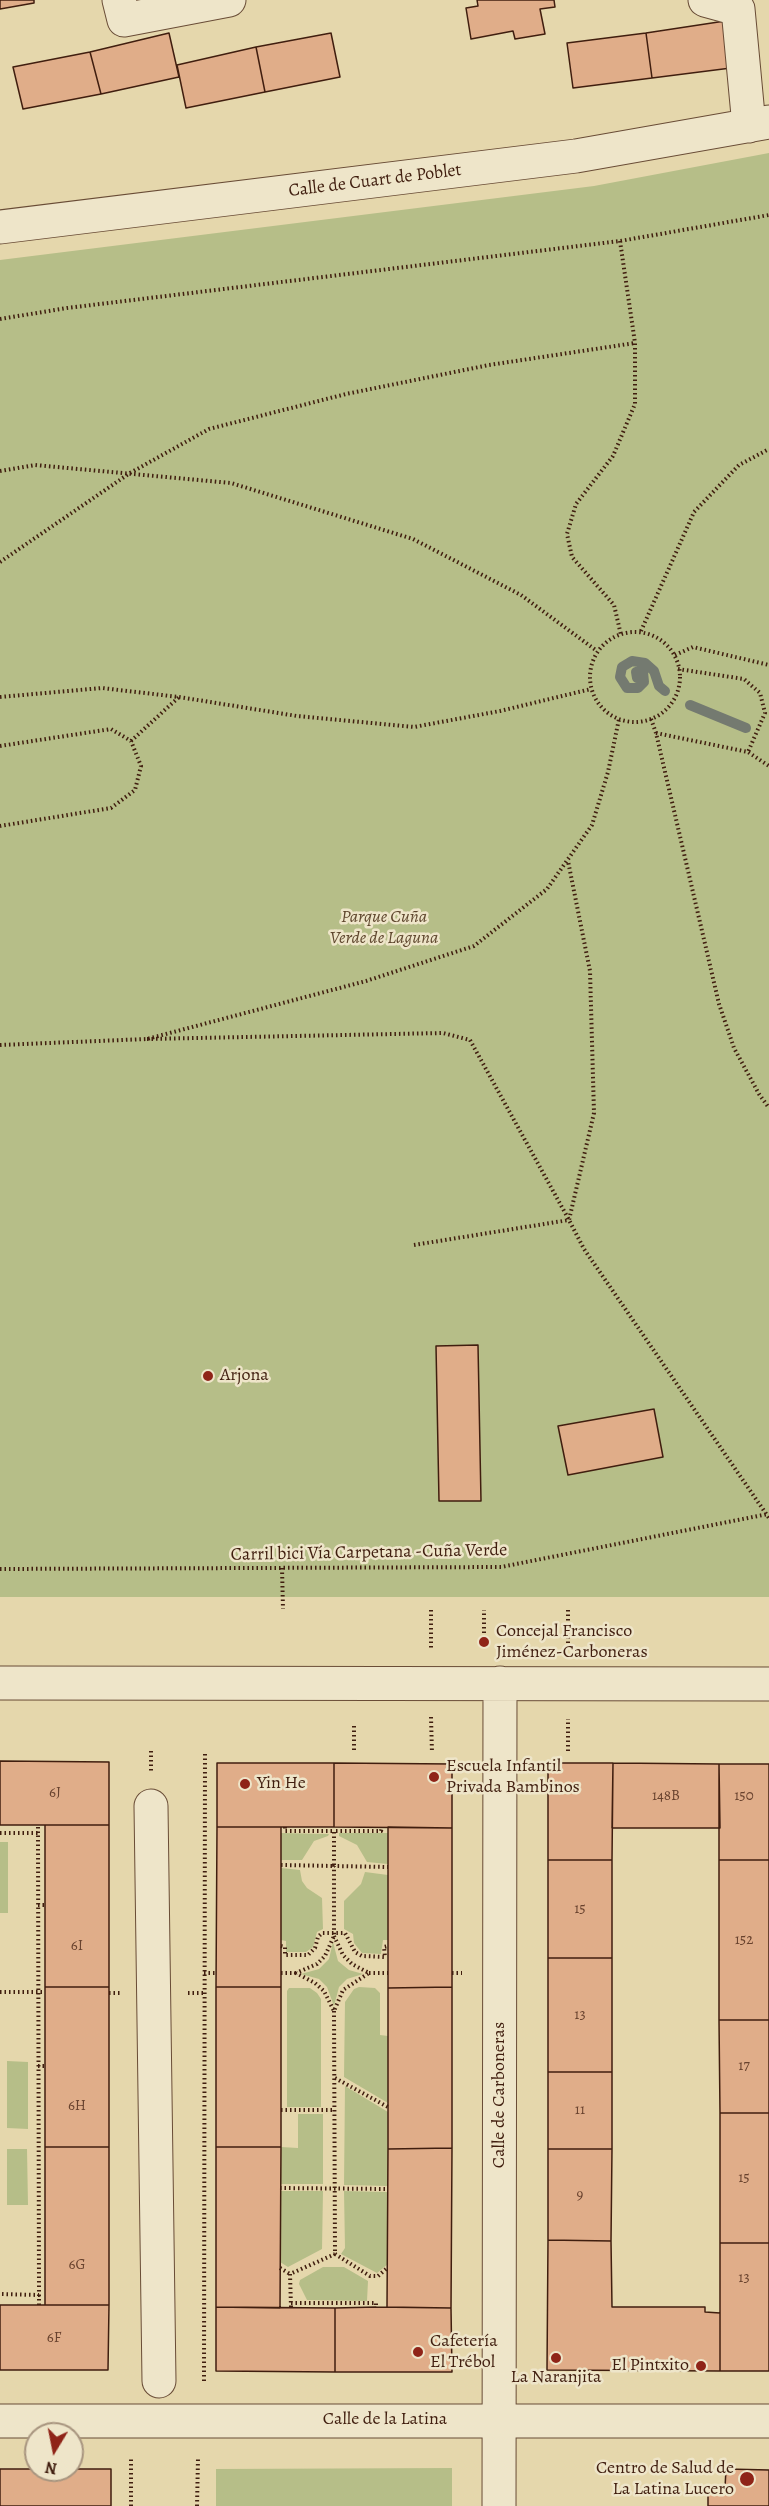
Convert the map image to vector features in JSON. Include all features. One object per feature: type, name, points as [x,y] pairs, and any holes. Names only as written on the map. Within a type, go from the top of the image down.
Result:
[{"type":"street","points":[[119,0],[124,20],[229,0]]},
{"type":"street","name":"Calle de Cuart de Poblet","points":[[0,228],[576,156],[759,124],[738,9],[705,0]]},
{"type":"street","points":[[0,1683],[769,1684]]},
{"type":"street","name":"Calle de Carboneras","points":[[499,2506],[500,1683]]},
{"type":"street","points":[[152,1806],[159,2381]]},
{"type":"street","name":"Calle de la Latina","points":[[0,2421],[769,2421]]},
{"type":"path","points":[[0,319],[78,307],[620,240],[769,215]]},
{"type":"path","points":[[620,240],[635,343],[635,404],[613,456],[576,504],[567,534],[573,557],[614,605],[621,635]]},
{"type":"path","points":[[0,562],[130,473],[209,429],[346,394],[489,365],[635,343]]},
{"type":"path","points":[[641,632],[694,512],[739,465],[769,449]]},
{"type":"path","points":[[0,471],[35,465],[231,483],[413,539],[521,595],[597,651]]},
{"type":"path","points":[[641,632],[654,636],[666,644],[675,655],[680,684],[675,700],[665,712],[651,720],[635,722],[619,719],[597,702],[591,689],[590,669],[597,651],[606,642],[621,635],[641,632]]},
{"type":"path","points":[[675,655],[693,647],[769,665]]},
{"type":"path","points":[[678,669],[744,679],[760,693],[765,713],[748,752]]},
{"type":"path","points":[[0,697],[102,688],[179,697],[297,716],[414,727],[500,711],[591,689]]},
{"type":"path","points":[[131,741],[179,697]]},
{"type":"path","points":[[147,1039],[366,981],[474,946],[547,889],[592,825],[608,772],[619,719]]},
{"type":"path","points":[[651,720],[656,732],[719,1004],[734,1048],[769,1108]]},
{"type":"path","points":[[0,746],[111,729],[131,741],[141,766],[135,790],[111,808],[0,826]]},
{"type":"path","points":[[656,732],[748,752],[769,766]]},
{"type":"path","points":[[568,860],[590,971],[594,1113],[570,1220]]},
{"type":"path","points":[[0,1045],[147,1039],[443,1033],[470,1040],[584,1249],[768,1515]]},
{"type":"path","points":[[414,1245],[570,1220]]},
{"type":"path","name":"Carril bici Vía Carpetana -Cuña Verde","points":[[0,1569],[501,1567],[768,1515]]},
{"type":"path","points":[[282,1568],[283,1610]]},
{"type":"path","points":[[430,1610],[431,1649]]},
{"type":"path","points":[[483,1642],[484,1610]]},
{"type":"path","points":[[568,1610],[568,1650]]},
{"type":"path","points":[[431,1713],[432,1753]]},
{"type":"path","points":[[568,1714],[568,1751]]},
{"type":"path","points":[[354,1726],[354,1752]]},
{"type":"path","points":[[151,1751],[151,1772]]},
{"type":"path","points":[[204,2381],[205,1751]]},
{"type":"path","points":[[38,1824],[38,2066],[42,2225],[39,2305]]},
{"type":"path","points":[[285,1827],[285,1831],[381,1831],[382,1827]]},
{"type":"path","points":[[281,1973],[296,1973],[317,1964],[325,1956],[334,1935],[334,1831]]},
{"type":"path","points":[[0,1833],[38,1833]]},
{"type":"path","points":[[281,1865],[388,1867]]},
{"type":"path","points":[[38,1905],[45,1905]]},
{"type":"path","points":[[281,1946],[285,1947],[285,1955],[308,1955],[315,1948],[318,1937],[322,1933],[345,1934],[355,1952],[362,1956],[385,1957],[384,1947],[388,1947]]},
{"type":"path","points":[[334,1935],[343,1955],[352,1964],[369,1973],[388,1973]]},
{"type":"path","points":[[204,1973],[216,1973]]},
{"type":"path","points":[[296,1973],[315,1983],[324,1991],[334,2011]]},
{"type":"path","points":[[335,2254],[334,2011],[343,1990],[369,1973]]},
{"type":"path","points":[[452,1973],[462,1974]]},
{"type":"path","points":[[0,1992],[45,1992]]},
{"type":"path","points":[[189,1994],[204,1993]]},
{"type":"path","points":[[38,2066],[45,2066]]},
{"type":"path","points":[[335,2078],[388,2107]]},
{"type":"path","points":[[280,2110],[335,2110]]},
{"type":"path","points":[[280,2188],[387,2189]]},
{"type":"path","points":[[335,2254],[370,2276],[378,2276],[387,2268]]},
{"type":"path","points":[[290,2274],[335,2254]]},
{"type":"path","points":[[280,2268],[290,2274]]},
{"type":"path","points":[[290,2274],[291,2305],[376,2303],[376,2307]]},
{"type":"path","points":[[0,2294],[39,2295]]},
{"type":"path","points":[[131,2458],[131,2506]]},
{"type":"path","points":[[197,2506],[198,2458]]},
{"type":"green space","name":"Parque Cuña Verde de Laguna","points":[[769,153],[769,1597],[0,1597],[0,260],[594,186]]},
{"type":"green space","points":[[281,1833],[329,1834],[314,1841],[302,1860],[281,1860]]},
{"type":"green space","points":[[339,1833],[388,1833],[388,1864],[367,1862],[357,1845],[339,1836]]},
{"type":"green space","points":[[0,1842],[8,1842],[8,1913],[0,1913]]},
{"type":"green space","points":[[281,1868],[300,1870],[302,1881],[307,1888],[322,1898],[323,1929],[317,1932],[313,1947],[306,1952],[286,1952],[286,1941],[281,1940]]},
{"type":"green space","points":[[365,1872],[388,1875],[388,1940],[383,1940],[381,1954],[362,1953],[354,1943],[353,1934],[344,1929],[344,1901],[361,1884]]},
{"type":"green space","points":[[333,1942],[338,1961],[349,1970],[363,1974],[347,1979],[339,1987],[334,2006],[327,1987],[319,1979],[301,1974],[319,1969],[329,1959]]},
{"type":"green space","points":[[289,1988],[310,1988],[321,1999],[321,2107],[287,2107],[287,1991]]},
{"type":"green space","points":[[375,1988],[380,1993],[380,2035],[388,2036],[388,2103],[344,2077],[345,2002],[354,1989]]},
{"type":"green space","points":[[7,2061],[28,2062],[28,2129],[7,2128]]},
{"type":"green space","points":[[345,2086],[388,2112],[388,2186],[344,2185]]},
{"type":"green space","points":[[298,2114],[323,2114],[323,2184],[280,2184],[281,2147],[298,2148]]},
{"type":"green space","points":[[7,2149],[27,2149],[28,2205],[7,2205]]},
{"type":"green space","points":[[281,2191],[323,2191],[322,2249],[288,2267],[280,2262]]},
{"type":"green space","points":[[344,2191],[387,2192],[388,2264],[377,2273],[341,2254],[345,2248]]},
{"type":"green space","points":[[323,2267],[344,2267],[368,2281],[367,2301],[307,2300],[299,2284],[300,2280]]},
{"type":"green space","points":[[452,2468],[452,2506],[216,2506],[216,2469]]},
{"type":"building","points":[[0,0],[34,0],[34,3],[0,9]]},
{"type":"building","points":[[477,0],[554,0],[555,7],[540,9],[545,34],[515,39],[513,31],[471,39],[466,8],[478,6]]},
{"type":"building","points":[[725,21],[731,68],[652,78],[646,33]]},
{"type":"building","points":[[169,33],[179,77],[101,94],[90,52]]},
{"type":"building","points":[[331,33],[340,77],[265,92],[256,47]]},
{"type":"building","points":[[646,33],[652,78],[573,88],[567,43]]},
{"type":"building","points":[[256,47],[265,92],[186,108],[177,65]]},
{"type":"building","points":[[90,52],[101,94],[23,109],[13,67]]},
{"type":"building","points":[[478,1345],[481,1501],[439,1501],[436,1346]]},
{"type":"building","points":[[654,1409],[663,1457],[568,1475],[558,1426]]},
{"type":"building","points":[[0,1761],[109,1762],[109,1825],[0,1825]]},
{"type":"building","points":[[217,1763],[334,1763],[334,1827],[217,1827]]},
{"type":"building","points":[[334,1763],[452,1764],[452,1828],[334,1827]]},
{"type":"building","points":[[548,1763],[613,1763],[612,1860],[548,1860]]},
{"type":"building","points":[[613,1763],[719,1764],[720,1828],[612,1828]]},
{"type":"building","points":[[719,1764],[769,1764],[769,1860],[719,1860]]},
{"type":"building","points":[[45,1825],[109,1825],[109,1987],[45,1987]]},
{"type":"building","points":[[217,1827],[281,1827],[281,1987],[216,1987]]},
{"type":"building","points":[[388,1827],[452,1828],[452,1987],[388,1988]]},
{"type":"building","points":[[548,1860],[612,1860],[612,1958],[548,1958]]},
{"type":"building","points":[[719,1860],[769,1860],[769,2020],[719,2020]]},
{"type":"building","points":[[548,1958],[612,1958],[612,2072],[548,2072]]},
{"type":"building","points":[[45,1987],[109,1987],[109,2147],[45,2147]]},
{"type":"building","points":[[216,1987],[281,1987],[281,2147],[216,2147]]},
{"type":"building","points":[[452,1987],[452,2148],[388,2149],[388,1988]]},
{"type":"building","points":[[719,2020],[769,2020],[769,2113],[720,2113]]},
{"type":"building","points":[[548,2072],[612,2072],[612,2149],[548,2149]]},
{"type":"building","points":[[720,2113],[769,2113],[769,2243],[720,2243]]},
{"type":"building","points":[[45,2147],[109,2147],[109,2305],[45,2305]]},
{"type":"building","points":[[216,2147],[281,2147],[280,2308],[216,2307]]},
{"type":"building","points":[[452,2148],[451,2308],[387,2307],[388,2149]]},
{"type":"building","points":[[548,2149],[612,2149],[611,2241],[548,2240]]},
{"type":"building","points":[[548,2240],[611,2241],[612,2307],[705,2307],[705,2312],[720,2313],[720,2371],[547,2370]]},
{"type":"building","points":[[720,2243],[769,2243],[769,2371],[720,2371]]},
{"type":"building","points":[[0,2305],[109,2305],[108,2370],[0,2370]]},
{"type":"building","points":[[216,2307],[335,2308],[335,2372],[216,2371]]},
{"type":"building","points":[[335,2308],[451,2308],[452,2372],[335,2372]]},
{"type":"building","points":[[0,2469],[24,2469],[24,2482],[84,2482],[84,2469],[111,2469],[111,2506],[0,2506]]},
{"type":"building","name":"Centro de Salud de La Latina Lucero","points":[[726,2469],[769,2470],[769,2506],[708,2506],[708,2488],[725,2488]]},
{"type":"waterway","points":[[637,678],[636,672],[643,672],[644,682],[638,688],[627,688],[620,677],[622,667],[632,661],[645,663],[654,671],[659,686],[665,691]]},
{"type":"waterway","points":[[690,705],[746,728]]},
{"type":"place","name":"Arjona","points":[[208,1376]]},
{"type":"place","name":"Concejal Francisco Jiménez-Carboneras","points":[[484,1642]]},
{"type":"place","name":"Escuela Infantil Privada Bambinos","points":[[434,1777]]},
{"type":"place","name":"Yin He","points":[[245,1784]]},
{"type":"place","name":"Cafetería El Trébol","points":[[418,2352]]},
{"type":"place","name":"La Naranjita","points":[[556,2358]]},
{"type":"place","name":"El Pintxito","points":[[701,2366]]},
{"type":"place","name":"Centro de Salud de La Latina Lucero","points":[[747,2479]]}]
